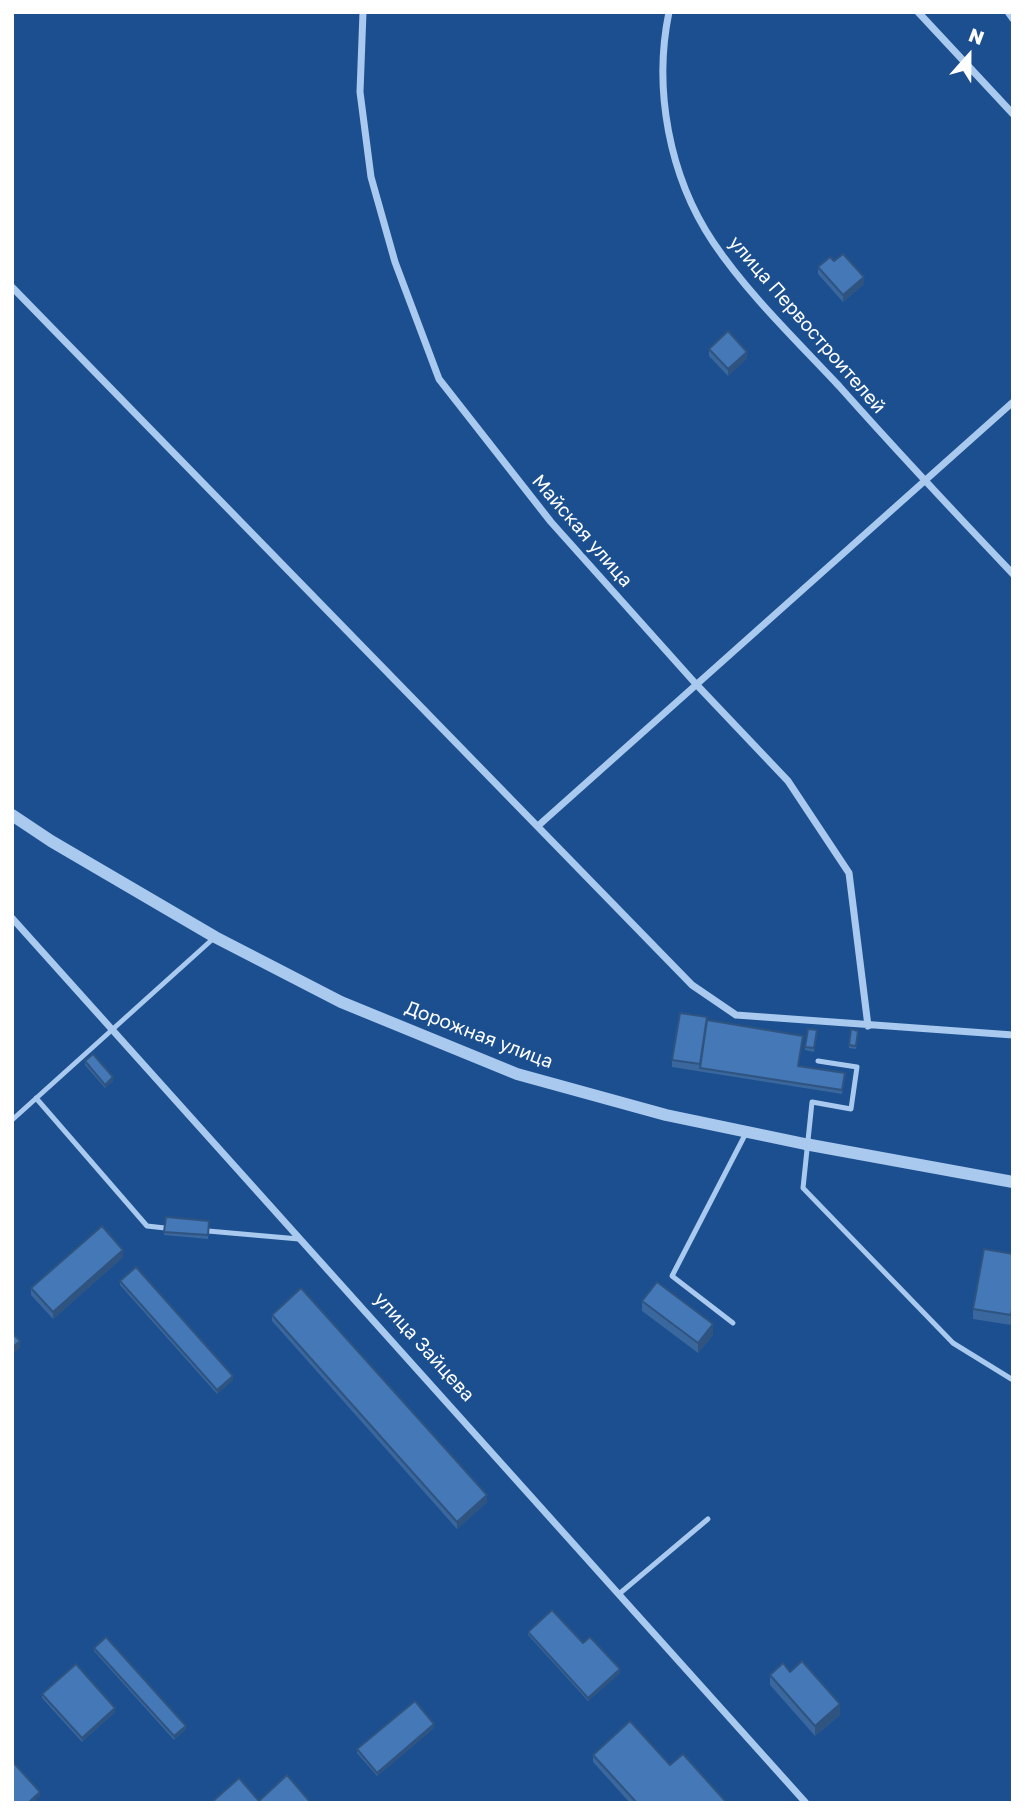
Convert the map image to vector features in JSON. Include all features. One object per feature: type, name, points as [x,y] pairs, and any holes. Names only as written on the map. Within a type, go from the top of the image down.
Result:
[{"type":"street","name":"Майская улица","points":[[363,12],[360,92],[371,177],[395,262],[439,379],[551,522],[695,683],[788,781],[849,873],[868,1026]]},
{"type":"street","name":"улица Первостроителей","points":[[669,12],[665,33],[663,108],[677,168],[712,241],[758,298],[923,480],[1013,574]]},
{"type":"street","points":[[918,12],[1013,114]]},
{"type":"street","points":[[1008,12],[1013,19]]},
{"type":"street","points":[[12,287],[692,985],[736,1015],[1013,1035]]},
{"type":"street","points":[[539,825],[1013,402]]},
{"type":"street","name":"Дорожная улица","points":[[12,815],[51,841],[215,937],[341,1002],[517,1073],[666,1115],[805,1144],[1013,1182]]},
{"type":"street","name":"улица Зайцева","points":[[12,918],[806,1803]]},
{"type":"lane","points":[[12,1120],[215,937]]},
{"type":"lane","points":[[818,1061],[857,1067],[851,1109],[812,1102],[805,1144],[803,1188],[953,1343],[1013,1380]]},
{"type":"lane","points":[[36,1098],[147,1226],[165,1228]]},
{"type":"lane","points":[[733,1323],[672,1276],[746,1132]]},
{"type":"lane","points":[[208,1231],[301,1240]]},
{"type":"lane","points":[[619,1594],[708,1518]]},
{"type":"building","points":[[843,254],[864,277],[843,295],[818,267],[830,257],[834,261]]},
{"type":"building","points":[[728,331],[747,352],[728,369],[709,349]]},
{"type":"building","points":[[680,1013],[707,1017],[700,1064],[672,1060]]},
{"type":"building","points":[[707,1020],[803,1036],[798,1066],[845,1073],[842,1090],[700,1068]]},
{"type":"building","points":[[808,1029],[817,1030],[814,1048],[805,1047]]},
{"type":"building","points":[[851,1029],[858,1031],[856,1046],[849,1045]]},
{"type":"building","points":[[93,1054],[113,1077],[105,1085],[85,1061]]},
{"type":"building","points":[[166,1217],[209,1221],[208,1235],[164,1232]]},
{"type":"building","points":[[102,1226],[123,1250],[53,1312],[31,1288]]},
{"type":"building","points":[[984,1249],[1013,1254],[1011,1315],[973,1309]]},
{"type":"building","points":[[136,1267],[233,1376],[217,1390],[120,1281]]},
{"type":"building","points":[[657,1282],[713,1324],[698,1343],[642,1301]]},
{"type":"building","points":[[301,1288],[487,1495],[457,1522],[272,1315]]},
{"type":"building","points":[[12,1333],[20,1341],[12,1348]]},
{"type":"building","points":[[552,1610],[583,1643],[590,1637],[620,1669],[588,1698],[528,1632]]},
{"type":"building","points":[[106,1637],[186,1726],[174,1736],[94,1648]]},
{"type":"building","points":[[802,1661],[840,1704],[815,1726],[770,1675],[783,1663],[790,1672]]},
{"type":"building","points":[[76,1664],[115,1708],[82,1738],[42,1694]]},
{"type":"building","points":[[415,1701],[434,1724],[377,1773],[357,1749]]},
{"type":"building","points":[[630,1721],[670,1765],[683,1754],[727,1803],[637,1803],[593,1755]]},
{"type":"building","points":[[12,1761],[40,1792],[28,1803],[12,1803]]},
{"type":"building","points":[[287,1775],[311,1803],[211,1803],[239,1778],[259,1801]]}]
